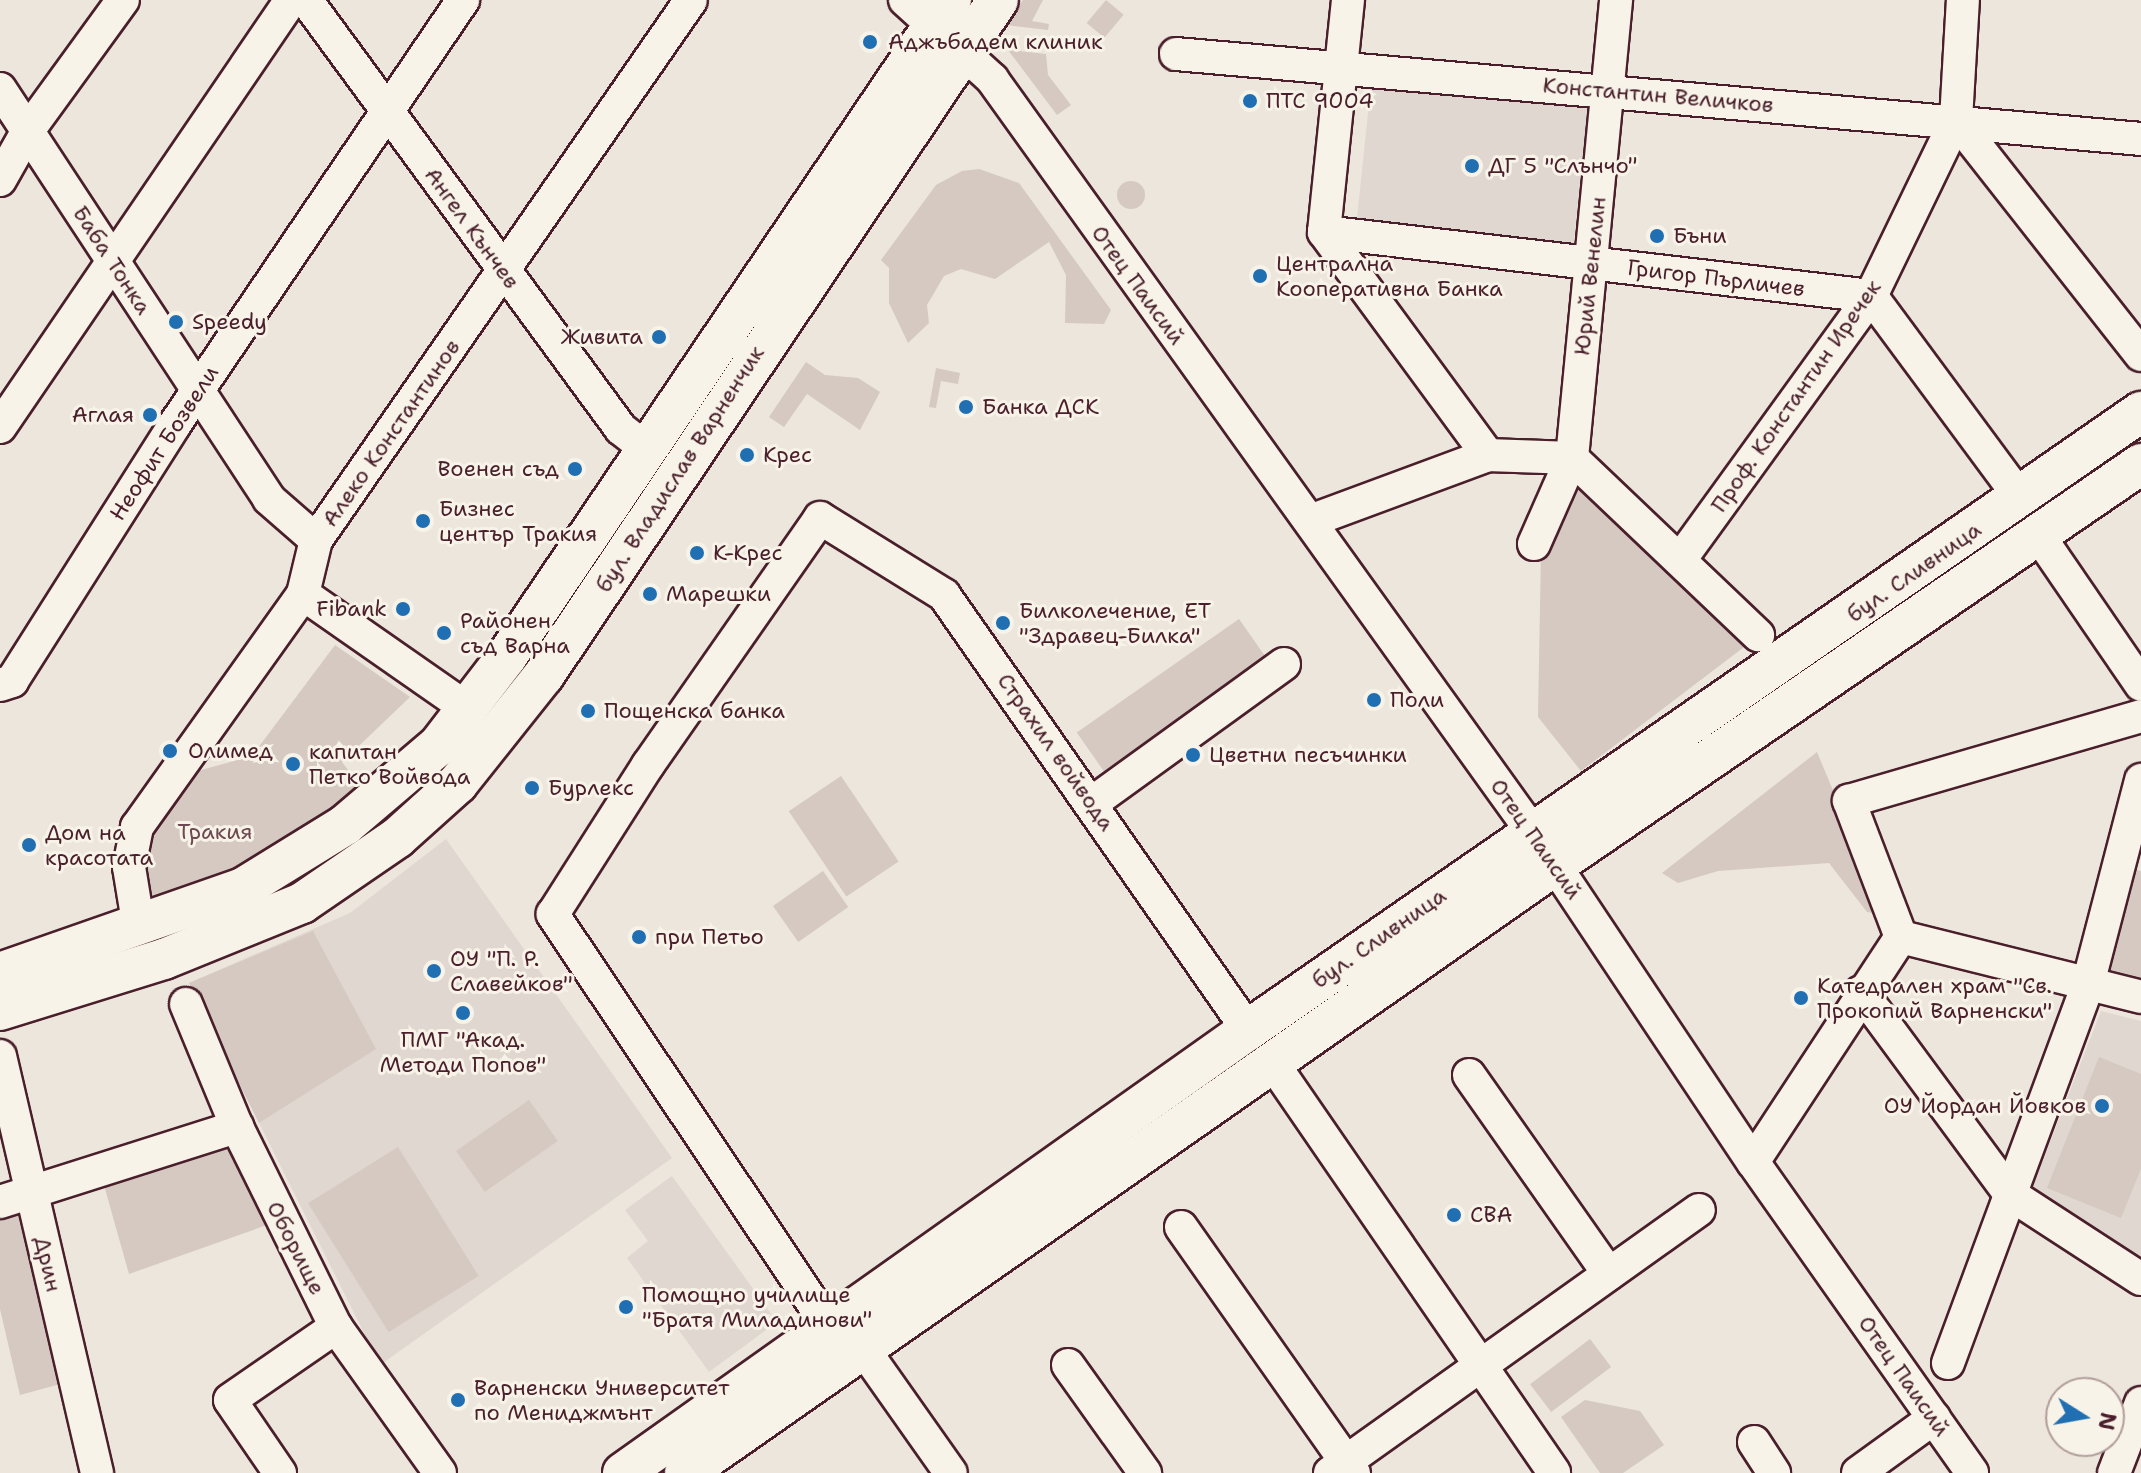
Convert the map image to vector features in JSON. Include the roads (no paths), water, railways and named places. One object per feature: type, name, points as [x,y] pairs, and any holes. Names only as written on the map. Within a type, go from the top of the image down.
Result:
[{"type":"main road","name":"бул. Владислав Варненчик","points":[[0,973],[139,928],[243,888],[345,825],[409,774],[468,709],[938,19],[998,0]]},
{"type":"main road","name":"бул. Владислав Варненчик","points":[[0,1010],[164,959],[302,903],[397,838],[458,783],[544,675],[938,19]]},
{"type":"main road","name":"бул. Сливница","points":[[685,1473],[846,1337],[1248,1030],[1544,849],[2029,516],[2141,412]]},
{"type":"main road","name":"бул. Сливница","points":[[2029,516],[2141,464]]},
{"type":"main road","name":"бул. Сливница","points":[[623,1473],[846,1337],[1272,1062],[1544,849]]},
{"type":"street","points":[[0,180],[27,132],[123,0]]},
{"type":"street","points":[[0,427],[291,0]]},
{"type":"street","name":"Ангел Кънчев","points":[[306,0],[621,429],[647,449]]},
{"type":"street","name":"Неофит Бозвели","points":[[0,685],[12,681],[196,392],[463,0]]},
{"type":"street","name":"Алеко Константинов","points":[[139,928],[129,867],[137,827],[303,594],[316,540],[691,0]]},
{"type":"street","points":[[1348,0],[1324,232],[1488,455]]},
{"type":"street","name":"Юрий Венелин","points":[[1534,544],[1572,458],[1616,0]]},
{"type":"street","name":"Проф. Константин Иречек","points":[[1680,560],[1871,296],[1956,120],[1963,0]]},
{"type":"street","name":"Отец Паисий","points":[[938,19],[992,79],[1544,849],[1753,1162],[1972,1473]]},
{"type":"street","name":"Константин Величков","points":[[1176,54],[1956,120],[2141,139]]},
{"type":"street","name":"Баба Тонка","points":[[0,89],[269,499],[316,540]]},
{"type":"street","points":[[1956,120],[2141,355]]},
{"type":"street","name":"Григор Пърличев","points":[[1324,232],[1871,296]]},
{"type":"street","points":[[1871,296],[2029,516],[2141,685]]},
{"type":"street","points":[[1310,521],[1488,455],[1572,458],[1758,635]]},
{"type":"street","name":"Страхил войвода","points":[[846,1337],[553,914],[648,765],[820,518],[944,595],[1248,1030]]},
{"type":"street","points":[[303,594],[468,709]]},
{"type":"street","points":[[1092,803],[1284,664]]},
{"type":"street","points":[[1901,937],[1849,801],[2141,716]]},
{"type":"street","points":[[1948,1363],[2088,984],[2141,780]]},
{"type":"street","points":[[1901,937],[2141,997]]},
{"type":"street","points":[[1753,1162],[1861,992],[1901,937]]},
{"type":"street","points":[[1861,992],[2010,1194],[2141,1279]]},
{"type":"street","name":"Оборище","points":[[186,1004],[237,1127],[336,1327],[440,1473]]},
{"type":"street","name":"Дрин","points":[[0,1056],[97,1473]]},
{"type":"street","points":[[1272,1062],[1554,1473]]},
{"type":"street","points":[[1469,1075],[1609,1274]]},
{"type":"street","points":[[0,1202],[237,1127]]},
{"type":"street","points":[[1181,1227],[1343,1469],[1699,1210]]},
{"type":"street","points":[[280,1473],[230,1400],[336,1327]]},
{"type":"street","points":[[846,1337],[951,1473]]},
{"type":"street","points":[[1068,1365],[1145,1473]]},
{"type":"street","points":[[2114,1473],[2141,1403]]},
{"type":"street","points":[[1858,1473],[1934,1418]]},
{"type":"street","points":[[1754,1442],[1774,1473]]},
{"type":"place","name":"Аджъбадем клиник","points":[[870,42]]},
{"type":"place","name":"ПТС 9004","points":[[1250,101]]},
{"type":"place","name":"ДГ 5 \"Слънчо\"","points":[[1472,166]]},
{"type":"place","name":"Бъни","points":[[1657,236]]},
{"type":"place","name":"Централна Кооперативна Банка","points":[[1260,276]]},
{"type":"place","name":"Speedy","points":[[176,322]]},
{"type":"place","name":"Живита","points":[[659,337]]},
{"type":"place","name":"Банка ДСК","points":[[966,407]]},
{"type":"place","name":"Аглая","points":[[150,415]]},
{"type":"place","name":"Крес","points":[[747,455]]},
{"type":"place","name":"Военен съд","points":[[575,469]]},
{"type":"place","name":"Бизнес център Тракия","points":[[423,521]]},
{"type":"place","name":"К-Крес","points":[[697,553]]},
{"type":"place","name":"Марешки","points":[[650,594]]},
{"type":"place","name":"Fibank","points":[[403,609]]},
{"type":"place","name":"Билколечение, ЕТ \"Здравец-Билка\"","points":[[1003,623]]},
{"type":"place","name":"Районен съд Варна","points":[[444,633]]},
{"type":"place","name":"Поли","points":[[1374,700]]},
{"type":"place","name":"Пощенска банка","points":[[588,711]]},
{"type":"place","name":"Олимед","points":[[170,751]]},
{"type":"place","name":"Цветни песъчинки","points":[[1193,755]]},
{"type":"place","name":"капитан Петко Войвода","points":[[293,764]]},
{"type":"place","name":"Бурлекс","points":[[532,788]]},
{"type":"place","name":"Дом на красотата","points":[[29,845]]},
{"type":"place","name":"при Петьо","points":[[639,937]]},
{"type":"place","name":"ОУ \"П. Р. Славейков\"","points":[[434,971]]},
{"type":"place","name":"Катедрален храм \"Св. Прокопий Варненски\"","points":[[1801,998]]},
{"type":"place","name":"ПМГ \"Акад. Методи Попов\"","points":[[463,1013]]},
{"type":"place","name":"ОУ Йордан Йовков","points":[[2102,1106]]},
{"type":"place","name":"CBA","points":[[1454,1215]]},
{"type":"place","name":"Помощно училище \"Братя Миладинови\"","points":[[626,1307]]},
{"type":"place","name":"Варненски Университет по Мениджмънт","points":[[458,1400]]},
{"type":"park label","name":"Тракия","points":[[215,832]]}]
